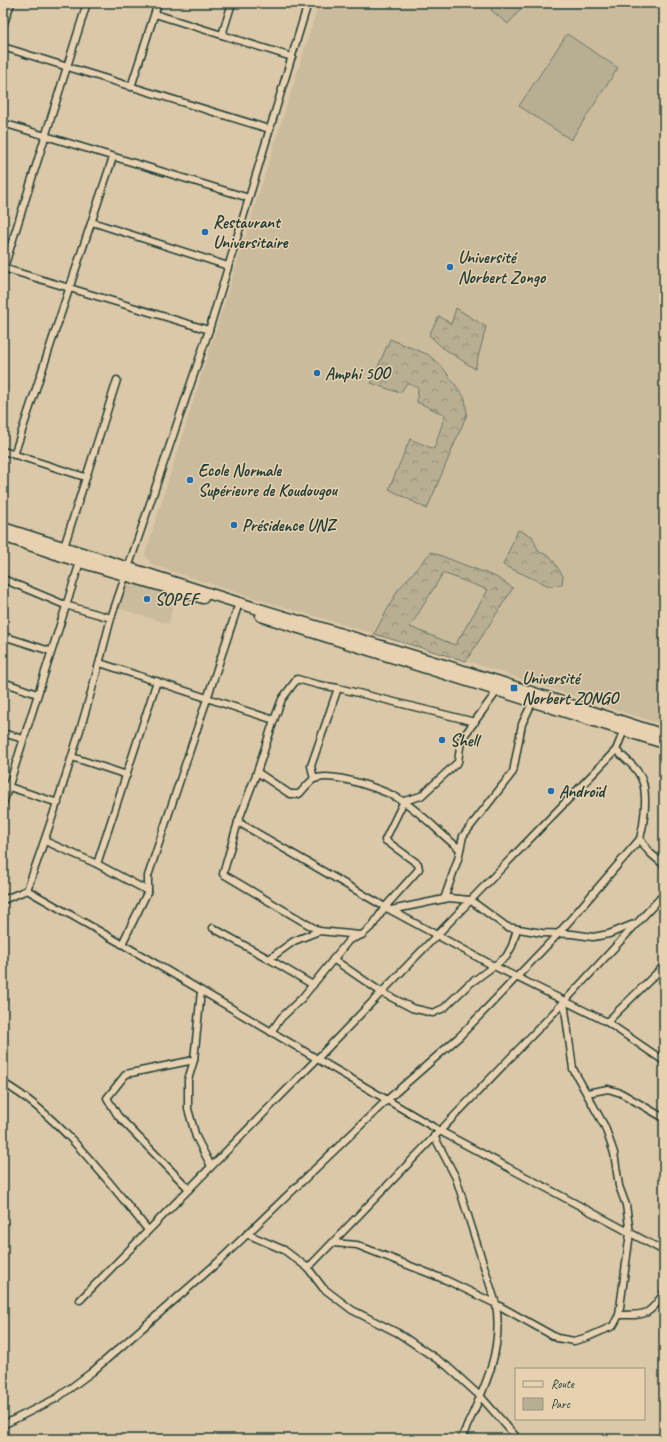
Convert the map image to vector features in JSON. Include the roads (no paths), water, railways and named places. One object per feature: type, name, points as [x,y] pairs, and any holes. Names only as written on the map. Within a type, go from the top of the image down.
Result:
[{"type":"main road","points":[[3,528],[62,552],[80,562],[127,572],[237,609],[664,743]]},
{"type":"main road","points":[[3,536],[62,552],[500,682],[664,735]]},
{"type":"street","points":[[3,26],[10,3]]},
{"type":"street","points":[[87,3],[3,269],[209,330]]},
{"type":"street","points":[[131,87],[158,3]]},
{"type":"street","points":[[222,35],[232,3]]},
{"type":"street","points":[[3,900],[27,890],[58,803],[100,663],[111,618],[209,330],[308,3]]},
{"type":"street","points":[[155,14],[292,57]]},
{"type":"street","points":[[3,47],[269,129]]},
{"type":"street","points":[[3,123],[248,198]]},
{"type":"street","points":[[14,455],[71,288],[113,157]]},
{"type":"street","points":[[92,222],[228,266]]},
{"type":"street","points":[[62,552],[117,380]]},
{"type":"street","points":[[3,451],[85,477]]},
{"type":"street","points":[[3,804],[5,786],[23,739],[50,650],[80,562]]},
{"type":"street","points":[[3,579],[65,605],[111,618]]},
{"type":"street","points":[[122,944],[148,891],[148,876],[206,697],[237,609]]},
{"type":"street","points":[[3,636],[50,650]]},
{"type":"street","points":[[100,663],[274,720]]},
{"type":"street","points":[[362,935],[319,931],[223,874],[238,822],[282,699],[297,678],[319,685],[338,688],[475,722]]},
{"type":"street","points":[[97,864],[157,681]]},
{"type":"street","points":[[3,682],[37,694]]},
{"type":"street","points":[[314,779],[311,766],[338,688]]},
{"type":"street","points":[[271,1032],[281,1018],[313,985],[349,940],[362,935],[373,925],[388,909],[419,869],[418,864],[385,840],[404,801],[421,796],[458,762],[461,740],[498,690]]},
{"type":"street","points":[[444,899],[463,836],[512,772],[522,724],[533,701]]},
{"type":"street","points":[[80,1300],[317,1059],[616,750],[624,730]]},
{"type":"street","points":[[3,733],[23,739]]},
{"type":"street","points":[[3,1425],[57,1398],[92,1372],[217,1263],[387,1100],[460,1036],[558,934],[640,839],[643,827],[644,802],[642,781],[631,765],[616,750]]},
{"type":"street","points":[[72,757],[127,775]]},
{"type":"street","points":[[257,772],[290,794],[299,794],[314,779],[327,776],[344,778],[404,801],[460,849]]},
{"type":"street","points":[[5,786],[58,803]]},
{"type":"street","points":[[238,822],[388,909],[437,934],[492,965],[607,1022],[664,1061]]},
{"type":"street","points":[[640,839],[649,852],[664,865]]},
{"type":"street","points":[[45,841],[97,864],[148,891]]},
{"type":"street","points":[[27,890],[122,944],[440,1131],[664,1251]]},
{"type":"street","points":[[308,1268],[564,1002],[664,894]]},
{"type":"street","points":[[388,909],[449,898],[470,900],[507,927],[542,933],[593,937],[609,934],[636,923]]},
{"type":"street","points":[[213,928],[269,958],[313,985]]},
{"type":"street","points":[[333,959],[381,992],[412,1008],[433,1013],[444,1008],[492,965],[506,957],[512,946],[516,929]]},
{"type":"street","points":[[269,958],[294,941],[319,931]]},
{"type":"street","points":[[607,1022],[664,966]]},
{"type":"street","points":[[201,991],[194,1060],[188,1080],[188,1109],[196,1137],[211,1166]]},
{"type":"street","points":[[333,1243],[357,1245],[446,1280],[496,1304],[557,1338],[574,1341],[613,1326],[619,1314],[630,1233],[626,1205],[619,1186],[614,1153],[605,1127],[573,1069],[564,1002]]},
{"type":"street","points":[[189,1189],[118,1116],[107,1098],[126,1074],[194,1060]]},
{"type":"street","points":[[3,1084],[17,1091],[60,1127],[148,1230]]},
{"type":"street","points":[[587,1093],[608,1089],[621,1093],[664,1118]]},
{"type":"street","points":[[434,1136],[456,1178],[496,1304],[499,1322],[498,1346],[481,1397],[462,1439]]},
{"type":"street","points":[[247,1234],[284,1250],[308,1268],[323,1288],[352,1310],[398,1333],[447,1366],[481,1397],[518,1439]]},
{"type":"street","points":[[619,1314],[642,1315],[652,1310],[664,1293]]},
{"type":"place","name":"Restaurant Universitaire","points":[[205,232]]},
{"type":"place","name":"Université Norbert Zongo","points":[[450,267]]},
{"type":"place","name":"Amphi 5OO","points":[[317,373]]},
{"type":"place","name":"Ecole Normale Supérieure de Koudougou","points":[[190,480]]},
{"type":"place","name":"Présidence UNZ","points":[[234,525]]},
{"type":"place","name":"SOPEF","points":[[147,599]]},
{"type":"place","name":"Université Norbert ZONGO","points":[[514,688]]},
{"type":"place","name":"Shell","points":[[442,740]]},
{"type":"place","name":"Androïd","points":[[551,791]]}]
